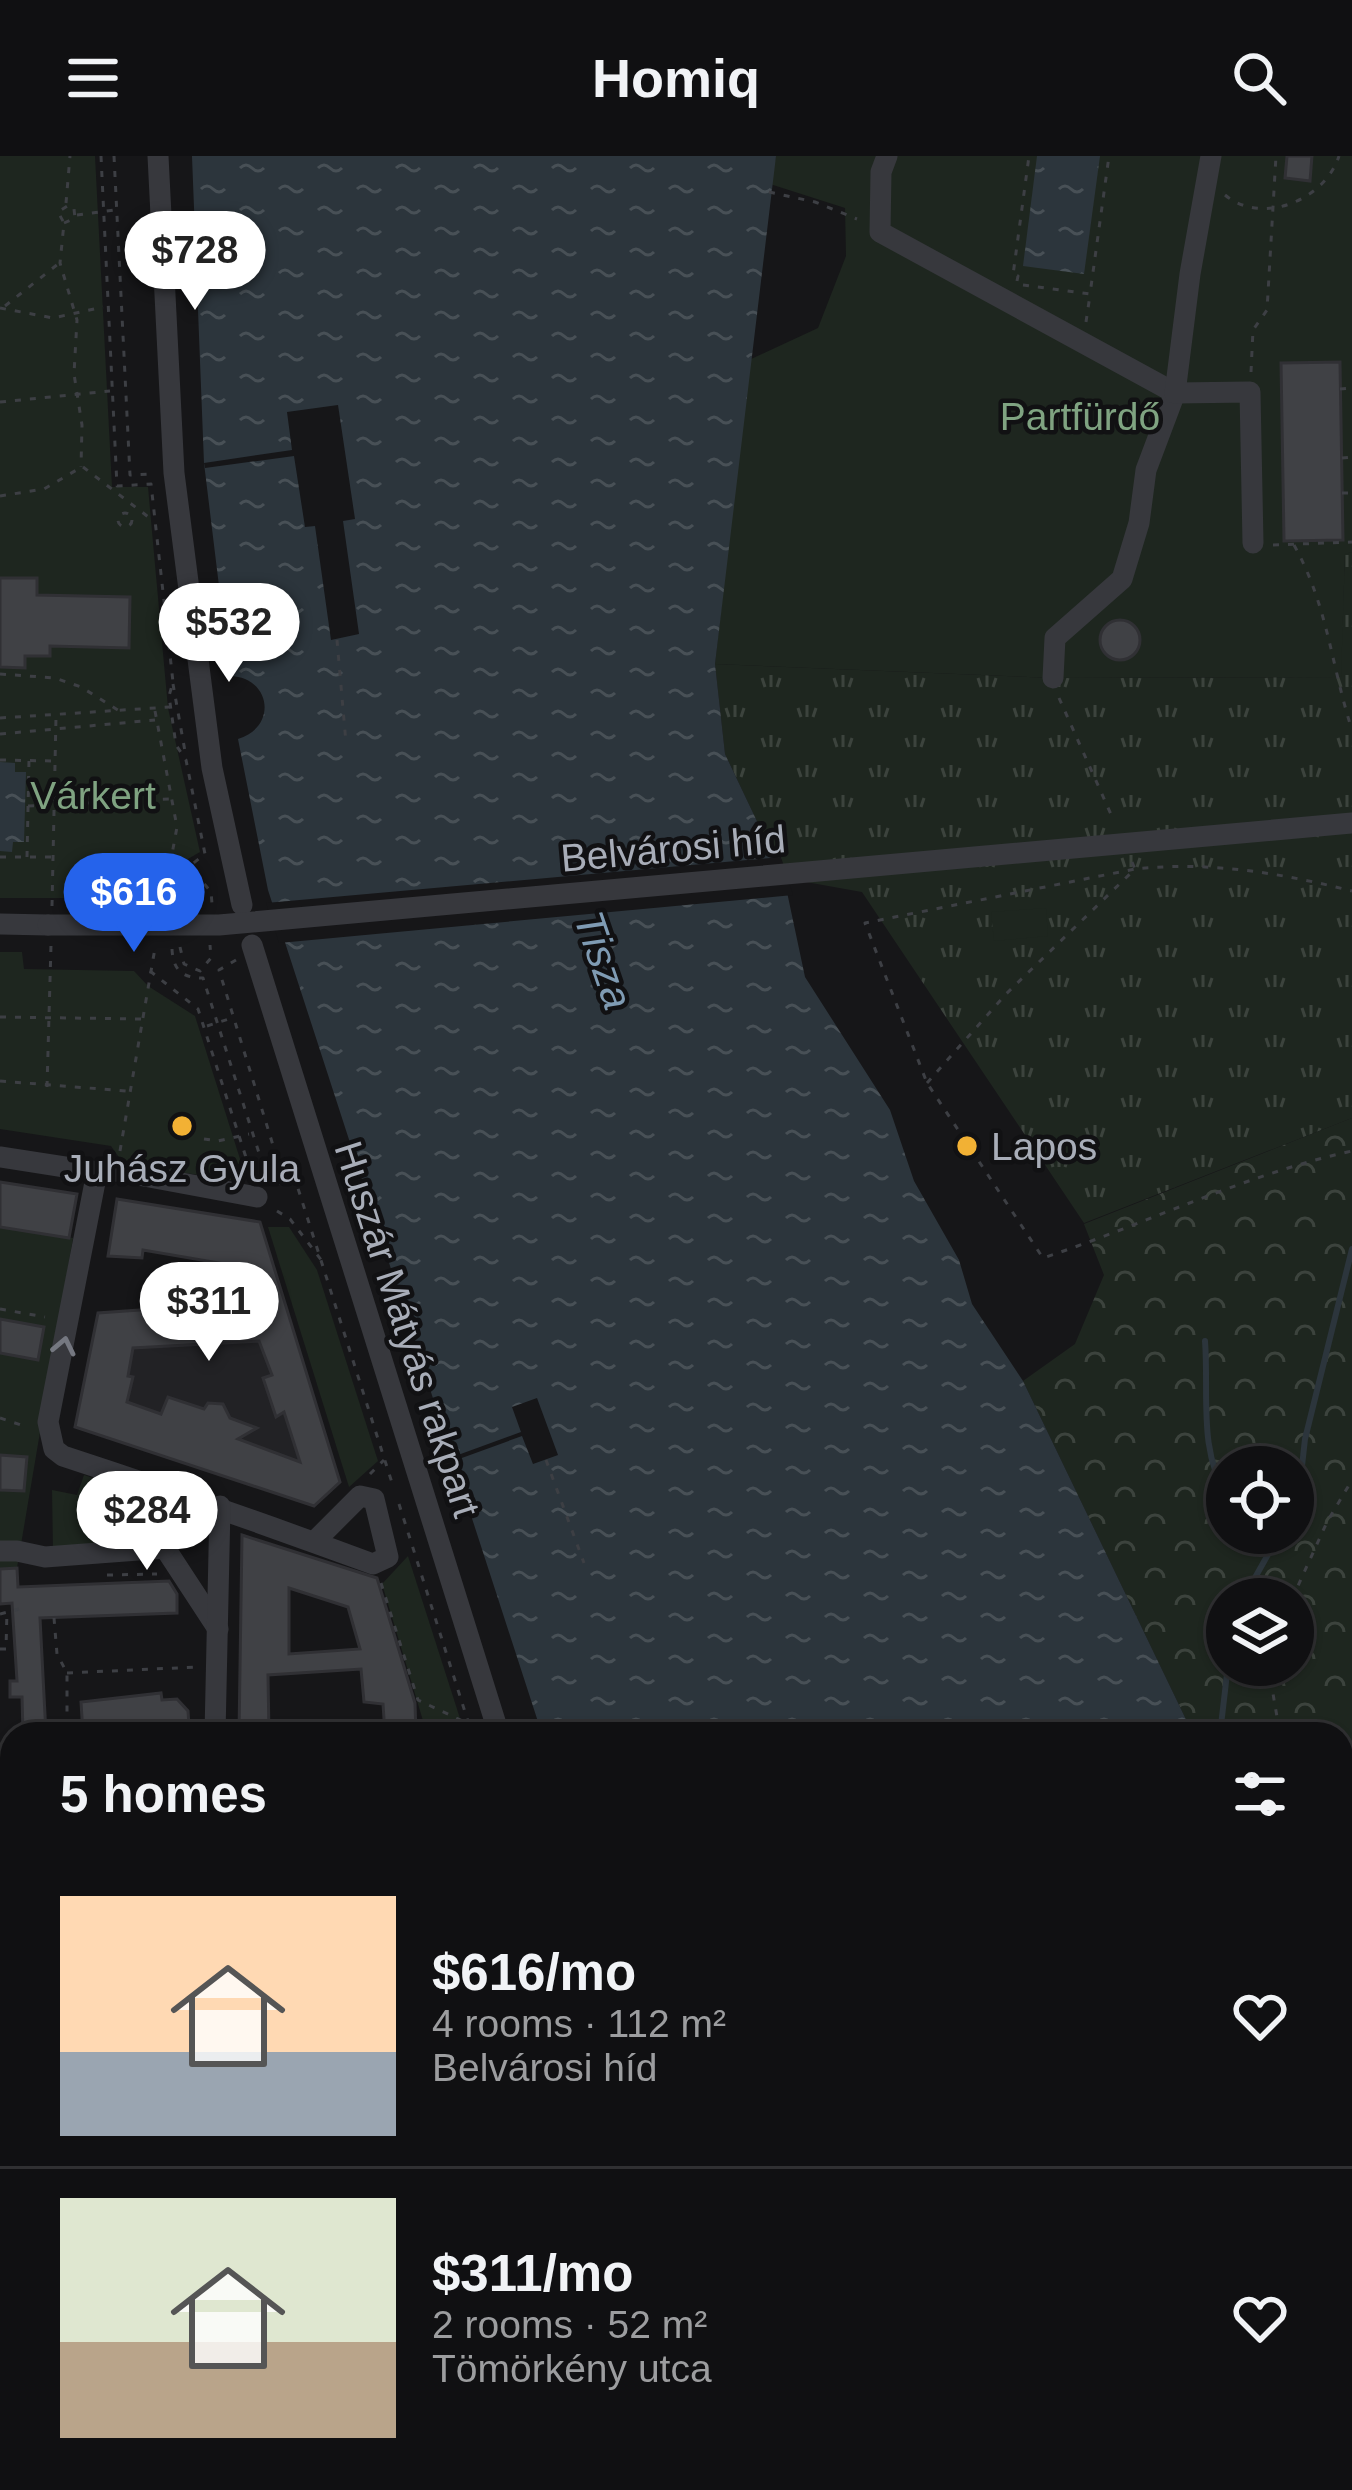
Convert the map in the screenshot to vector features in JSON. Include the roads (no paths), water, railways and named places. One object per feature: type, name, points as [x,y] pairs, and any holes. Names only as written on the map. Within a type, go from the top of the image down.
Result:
[{"type":"street","points":[[158,156],[174,473],[212,768],[242,905]]},
{"type":"street","points":[[887,156],[881,172],[880,232],[1175,393],[1250,392],[1253,543]]},
{"type":"street","points":[[1053,678],[1055,638],[1106,597],[1130,562],[1145,470],[1175,393],[1211,156]]},
{"type":"street","name":"Belvárosi híd","points":[[0,924],[219,925],[1352,823]]},
{"type":"street","name":"Huszár Mátyás rakpart","points":[[253,948],[495,1722]]},
{"type":"street","points":[[0,1156],[237,1190],[257,1197]]},
{"type":"street","points":[[97,1172],[48,1422],[51,1442],[63,1456],[220,1506],[376,1570],[388,1557],[374,1499],[360,1496],[314,1542]]},
{"type":"street","points":[[157,1486],[165,1548],[218,1630]]},
{"type":"street","points":[[216,1722],[220,1506]]},
{"type":"street","points":[[0,1551],[45,1558],[165,1548]]},
{"type":"water","name":"Tisza","points":[[192,156],[776,156],[715,664],[725,754],[784,878],[805,977],[890,1110],[914,1181],[959,1260],[972,1304],[1023,1381],[1187,1722],[538,1722],[268,890],[238,739],[259,724],[264,703],[254,685],[230,676],[204,463]]},
{"type":"water","points":[[1037,156],[1100,156],[1084,274],[1023,266]]},
{"type":"water","points":[[0,762],[15,763],[15,772],[26,772],[24,842],[13,842],[12,852],[0,851]]},
{"type":"waterway","points":[[1304,1446],[1352,1249]]},
{"type":"waterway","points":[[1205,1341],[1209,1446]]},
{"type":"waterway","points":[[1255,1578],[1268,1554]]},
{"type":"waterway","points":[[1221,1722],[1226,1686]]},
{"type":"place","name":"Juhász Gyula","points":[[182,1126]]},
{"type":"place","name":"Lapos","points":[[967,1146]]},
{"type":"park label","name":"Partfürdő","points":[[1080,416]]},
{"type":"park label","name":"Várkert","points":[[93,795]]}]
